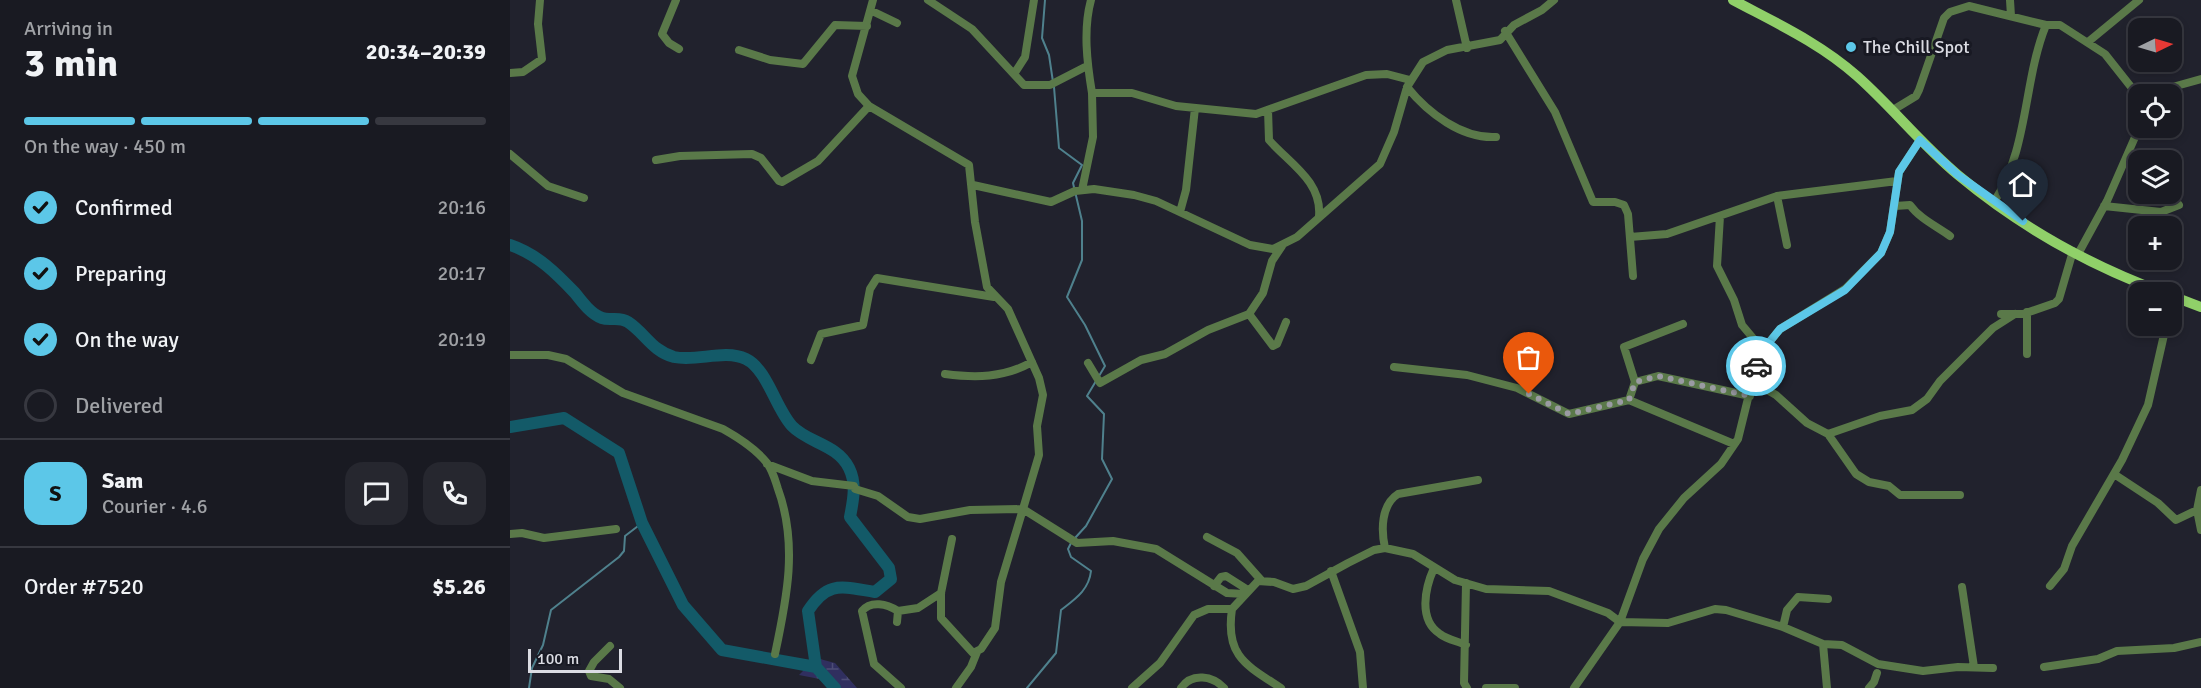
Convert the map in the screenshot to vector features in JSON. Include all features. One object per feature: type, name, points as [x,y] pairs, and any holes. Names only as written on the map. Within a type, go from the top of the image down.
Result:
[{"type":"main road","points":[[1733,0],[1795,31],[1857,75],[1920,140],[1958,175],[1994,202],[2109,272],[2136,282]]},
{"type":"main road","points":[[2182,300],[2201,307]]},
{"type":"street","points":[[510,73],[523,72],[542,59],[538,24],[540,0]]},
{"type":"street","points":[[676,0],[662,34],[669,43],[679,49]]},
{"type":"street","points":[[873,0],[872,11],[852,76],[858,94],[869,106],[969,165],[987,287],[994,297],[1008,309],[1032,362],[1042,395],[1037,426],[1039,455],[1001,582],[995,628],[977,652],[971,667],[956,688]]},
{"type":"street","points":[[928,0],[972,29],[1024,85],[1050,85],[1088,66]]},
{"type":"street","points":[[1014,74],[1025,57],[1034,0]]},
{"type":"street","points":[[1082,190],[1092,137],[1092,93],[1088,66],[1088,16],[1091,0]]},
{"type":"street","points":[[1456,0],[1467,48]]},
{"type":"street","points":[[973,185],[1051,202],[1082,190],[1134,195],[1180,212],[1250,245],[1274,249],[1297,237],[1380,164],[1394,132],[1408,83],[1431,56],[1459,46],[1467,48],[1500,40],[1505,31],[1554,0]]},
{"type":"street","points":[[2010,0],[2011,16]]},
{"type":"street","points":[[2088,42],[2139,0]]},
{"type":"street","points":[[1893,110],[1916,96],[1944,18],[1950,12],[1969,6],[2046,25],[2060,25],[2088,42],[2113,62],[2128,84]]},
{"type":"street","points":[[872,11],[897,23]]},
{"type":"street","points":[[739,50],[770,60],[803,64],[835,25],[867,26]]},
{"type":"street","points":[[1994,202],[2007,178],[2018,147],[2040,40],[2046,25]]},
{"type":"street","points":[[1505,31],[1555,112],[1593,202],[1615,202],[1624,206],[1628,214],[1633,276]]},
{"type":"street","points":[[1092,93],[1132,93],[1176,106],[1256,114],[1366,75],[1387,74],[1408,83],[1454,128],[1484,138],[1496,137]]},
{"type":"street","points":[[2182,84],[2201,79]]},
{"type":"street","points":[[656,160],[680,156],[757,155],[778,181],[782,182],[818,161],[869,106]]},
{"type":"street","points":[[1180,212],[1186,190],[1195,108]]},
{"type":"street","points":[[1268,110],[1269,140],[1307,178],[1317,194],[1319,216]]},
{"type":"street","points":[[2001,314],[2027,312],[2059,299],[2076,253],[2103,206],[2134,138]]},
{"type":"street","points":[[1574,688],[1620,622],[1643,559],[1659,530],[1684,498],[1721,464],[1734,444],[1763,350],[1780,329],[1810,309],[1838,295],[1871,264],[1889,238],[1901,166],[1920,140]]},
{"type":"street","points":[[510,154],[548,186],[584,198]]},
{"type":"street","points":[[1630,237],[1667,234],[1777,196],[1897,181]]},
{"type":"street","points":[[1777,196],[1787,245]]},
{"type":"street","points":[[1894,206],[1910,205],[1917,215],[1926,218],[1950,236]]},
{"type":"street","points":[[2103,206],[2161,212],[2179,205]]},
{"type":"street","points":[[1720,216],[1717,266],[1734,300],[1742,325],[1752,340],[1763,350]]},
{"type":"street","points":[[1088,363],[1100,383],[1141,360],[1165,354],[1208,330],[1249,314],[1263,292],[1272,261],[1282,246]]},
{"type":"street","points":[[811,360],[822,334],[863,326],[870,289],[877,278],[994,297]]},
{"type":"street","points":[[2027,312],[2027,354]]},
{"type":"street","points":[[1249,314],[1273,346],[1277,344],[1286,322]]},
{"type":"street","points":[[1828,434],[1880,416],[1912,410],[1928,399],[1947,374],[1993,328],[2015,314]]},
{"type":"street","points":[[1629,400],[1635,382],[1623,350],[1625,344],[1683,324]]},
{"type":"street","points":[[2050,585],[2064,569],[2072,546],[2114,474],[2148,405],[2164,336]]},
{"type":"street","points":[[510,355],[548,355],[566,359],[623,393],[723,429],[747,444],[767,464],[786,514],[790,546],[789,570],[775,654]]},
{"type":"street","points":[[945,374],[979,377],[1014,371],[1032,362]]},
{"type":"street","points":[[1394,367],[1467,375],[1517,388],[1569,414],[1629,400],[1734,444]]},
{"type":"street","points":[[1635,382],[1658,376],[1750,396]]},
{"type":"street","points":[[1752,381],[1776,396],[1807,423],[1828,434],[1856,474],[1869,482],[1889,486],[1900,495],[1960,495]]},
{"type":"street","points":[[767,464],[812,481],[854,486],[855,489],[878,496],[909,517],[920,519],[981,509],[1023,509],[1077,543],[1113,541],[1156,549],[1230,594],[1252,587]]},
{"type":"street","points":[[2114,474],[2158,502],[2176,520],[2199,512]]},
{"type":"street","points":[[1385,548],[1383,522],[1386,509],[1398,494],[1478,480]]},
{"type":"street","points":[[2201,490],[2199,512],[2201,530]]},
{"type":"street","points":[[510,534],[522,533],[544,538],[616,529]]},
{"type":"street","points":[[1208,537],[1237,554],[1252,587]]},
{"type":"street","points":[[952,539],[941,593],[944,622],[969,650],[977,652]]},
{"type":"street","points":[[1214,586],[1221,577],[1226,576],[1252,587],[1293,589],[1310,584],[1374,550],[1385,548],[1413,554],[1434,568],[1466,583],[1500,590],[1549,591],[1608,613],[1620,622],[1668,624],[1715,609],[1783,627],[1823,644],[1842,645],[1878,664],[1923,670],[1993,668]]},
{"type":"street","points":[[1434,568],[1425,588],[1429,620],[1437,633],[1466,645]]},
{"type":"street","points":[[1331,571],[1360,652],[1363,688]]},
{"type":"street","points":[[1466,583],[1464,682],[1467,688]]},
{"type":"street","points":[[1252,587],[1232,609],[1230,639],[1238,654],[1252,670],[1281,688]]},
{"type":"street","points":[[1962,587],[1974,667]]},
{"type":"street","points":[[901,688],[874,664],[862,611],[873,605],[888,605],[898,610],[918,608],[941,593]]},
{"type":"street","points":[[1783,627],[1786,610],[1798,597],[1828,599]]},
{"type":"street","points":[[1132,688],[1160,663],[1194,615],[1204,609],[1232,609]]},
{"type":"street","points":[[897,622],[898,610]]},
{"type":"street","points":[[2044,667],[2098,659],[2117,651],[2174,648],[2201,642]]},
{"type":"street","points":[[1823,644],[1827,688]]},
{"type":"street","points":[[610,646],[594,662],[589,671],[591,676],[609,679],[620,688]]},
{"type":"street","points":[[1869,688],[1877,673]]},
{"type":"street","points":[[1181,688],[1185,683],[1200,677],[1211,678],[1224,688]]},
{"type":"street","points":[[1486,688],[1513,688]]},
{"type":"green space","points":[[816,658],[835,663],[857,688],[832,688],[825,680],[799,675]]},
{"type":"waterway","points":[[1045,0],[1042,38],[1049,55],[1053,82]]},
{"type":"waterway","points":[[1054,87],[1059,148],[1082,165],[1073,183],[1082,221],[1082,260],[1067,297],[1085,325],[1105,366],[1099,376]]},
{"type":"waterway","points":[[510,245],[529,253],[546,265],[594,314],[605,319],[621,319],[628,322],[666,354],[683,358],[729,355],[746,359],[760,371],[792,426],[844,460],[853,480],[854,492],[850,517],[889,568],[891,579],[875,592],[837,588],[822,594],[815,601],[808,611],[816,667]]},
{"type":"waterway","points":[[1075,538],[1086,526],[1112,479],[1102,459],[1104,414],[1087,396],[1096,381]]},
{"type":"waterway","points":[[510,427],[564,418],[619,453],[642,523],[683,605],[722,650],[816,667],[835,688]]},
{"type":"waterway","points":[[529,688],[532,668],[543,645],[551,610],[619,557],[624,551],[625,536],[642,523]]},
{"type":"waterway","points":[[1027,688],[1056,653],[1061,610],[1080,594],[1090,578],[1091,571],[1071,557],[1068,549],[1071,543]]},
{"type":"way so far","points":[[1529,394],[1569,414],[1629,400],[1635,382],[1649,376],[1683,380],[1750,396],[1756,366]]},
{"type":"place","name":"The Chill Spot","points":[[1851,47]]},
{"type":"route","points":[[1756,366],[1763,350],[1780,329],[1845,290],[1881,253],[1889,238],[1901,166],[1920,140],[1958,175],[2007,212],[2023,221]]}]
